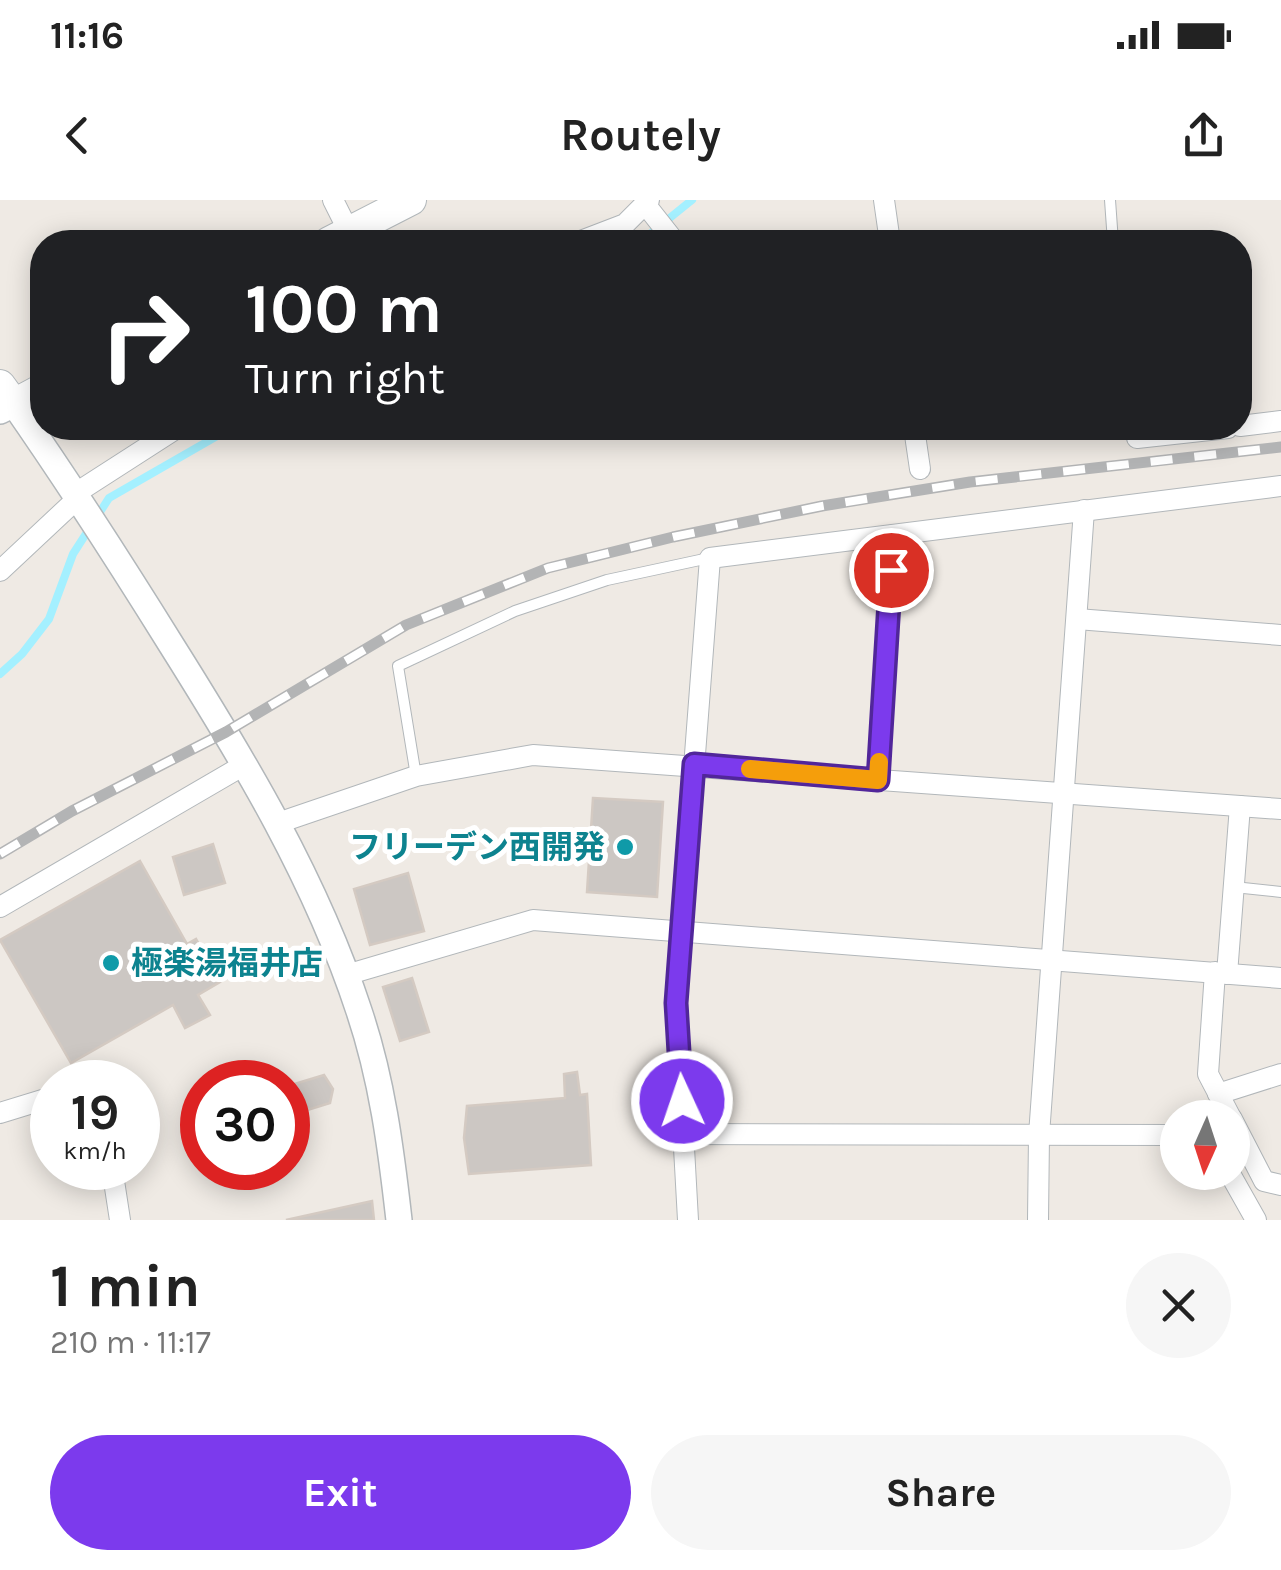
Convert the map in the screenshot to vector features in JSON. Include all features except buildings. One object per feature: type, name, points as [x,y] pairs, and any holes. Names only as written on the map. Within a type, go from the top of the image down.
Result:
[{"type":"main road","points":[[353,230],[411,200]]},
{"type":"main road","points":[[5,400],[30,393]]},
{"type":"street","points":[[334,200],[338,230]]},
{"type":"street","points":[[884,200],[888,230]]},
{"type":"street","points":[[609,230],[625,224],[647,202],[667,230]]},
{"type":"street","points":[[5,400],[30,433]]},
{"type":"street","points":[[1252,425],[1281,421]]},
{"type":"street","points":[[36,440],[78,495],[244,765],[315,896],[360,1014],[388,1119],[399,1220]]},
{"type":"street","points":[[0,571],[78,495],[160,440]]},
{"type":"street","points":[[916,440],[920,469]]},
{"type":"street","points":[[688,1220],[676,1003],[710,558],[1281,486]]},
{"type":"street","points":[[1038,1220],[1051,958],[1084,510]]},
{"type":"street","points":[[878,780],[893,536]]},
{"type":"street","points":[[1077,618],[1281,635]]},
{"type":"street","points":[[278,823],[416,776],[532,754],[1281,809]]},
{"type":"street","points":[[0,907],[244,765]]},
{"type":"street","points":[[1222,1100],[1208,1074],[1234,887],[1240,806]]},
{"type":"street","points":[[346,975],[533,920],[1281,978]]},
{"type":"street","points":[[1218,1094],[1281,1074]]},
{"type":"street","points":[[0,1113],[30,1103]]},
{"type":"street","points":[[683,1134],[1160,1135]]},
{"type":"street","points":[[1250,1153],[1264,1181],[1281,1184]]},
{"type":"street","points":[[115,1190],[120,1220]]},
{"type":"street","points":[[1239,1190],[1256,1220]]},
{"type":"lane","points":[[1110,200],[1112,230]]},
{"type":"lane","points":[[416,776],[398,666],[515,611],[607,580],[710,558]]},
{"type":"lane","points":[[1234,887],[1281,892]]},
{"type":"waterway","points":[[655,230],[692,200]]},
{"type":"waterway","points":[[0,674],[22,654],[49,619],[73,554],[109,498],[210,440]]},
{"type":"railway","points":[[0,854],[72,811],[226,732],[406,625],[548,568],[822,506],[970,482],[1281,447]]},
{"type":"slow traffic","points":[[750,769],[878,780],[879,762]]},
{"type":"place","name":"フリーデン西開発","points":[[625,847]]},
{"type":"place","name":"極楽湯福井店","points":[[111,963]]},
{"type":"route","points":[[682,1101],[676,1003],[694,764],[878,780],[891,570]]}]
